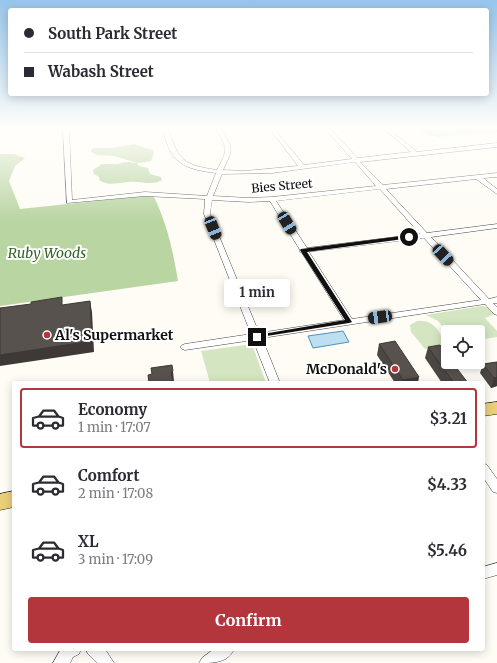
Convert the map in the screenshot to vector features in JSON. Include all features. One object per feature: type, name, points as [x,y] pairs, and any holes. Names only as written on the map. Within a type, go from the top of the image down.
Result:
[{"type":"main road","points":[[485,410],[497,408]]},
{"type":"main road","points":[[0,502],[12,499]]},
{"type":"street","name":"Bies Street","points":[[67,160],[68,202],[145,194],[249,200],[272,199],[497,175]]},
{"type":"street","points":[[180,160],[184,164],[198,169],[234,173],[357,160],[380,187],[497,312]]},
{"type":"street","points":[[225,160],[206,208],[207,214],[274,381]]},
{"type":"street","points":[[296,160],[302,167]]},
{"type":"street","points":[[477,177],[497,192]]},
{"type":"street","points":[[272,199],[349,322]]},
{"type":"street","points":[[303,250],[497,226]]},
{"type":"street","points":[[186,347],[497,300]]},
{"type":"street","points":[[485,471],[497,488]]},
{"type":"street","points":[[485,572],[497,569]]},
{"type":"street","points":[[61,663],[70,651]]},
{"type":"street","points":[[96,651],[101,655],[106,663]]},
{"type":"street","points":[[207,663],[223,651]]},
{"type":"green space","name":"Ruby Woods","points":[[0,160],[23,160],[15,166],[9,181],[20,209],[153,195],[169,237],[178,281],[0,306]]},
{"type":"green space","points":[[128,160],[151,160],[151,161],[138,163]]},
{"type":"green space","points":[[126,162],[137,163],[139,166],[148,168],[150,174],[161,177],[162,180],[154,183],[132,182],[111,184],[100,181],[99,177],[94,174],[93,170],[102,164],[117,164]]},
{"type":"green space","points":[[482,306],[487,307],[495,314],[485,318],[497,331],[497,337],[485,339],[485,325],[441,325],[438,321],[426,315]]},
{"type":"green space","points":[[417,321],[432,324],[441,335],[441,346],[425,349],[411,332],[410,325]]},
{"type":"green space","points":[[252,344],[265,381],[209,381],[201,351]]},
{"type":"water","points":[[343,331],[349,342],[313,348],[308,336]]},
{"type":"building","name":"Al's Supermarket","points":[[62,297],[62,305],[90,301],[92,341],[0,355],[0,308],[31,304],[31,302]]},
{"type":"building","points":[[395,341],[419,377],[403,380],[379,344]]},
{"type":"building","points":[[440,345],[441,346],[441,365],[428,347]]},
{"type":"building","points":[[497,362],[497,377],[494,378],[485,367],[485,364]]},
{"type":"building","points":[[172,365],[173,371],[171,372],[173,381],[149,381],[148,375],[152,374],[151,368]]},
{"type":"building","points":[[444,369],[457,369],[466,381],[453,381]]},
{"type":"place","name":"Al's Supermarket","points":[[47,335]]},
{"type":"place","name":"McDonald's","points":[[395,369]]},
{"type":"route","points":[[257,337],[349,322],[303,250],[409,237]]}]
